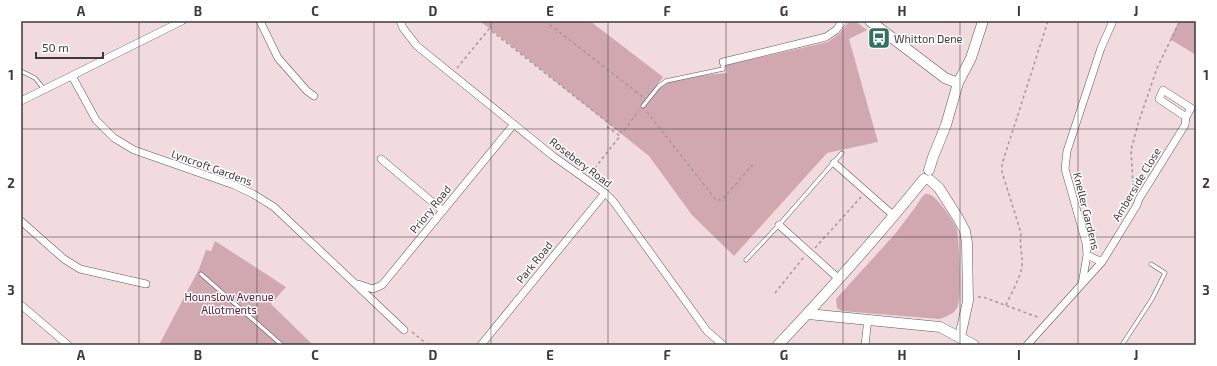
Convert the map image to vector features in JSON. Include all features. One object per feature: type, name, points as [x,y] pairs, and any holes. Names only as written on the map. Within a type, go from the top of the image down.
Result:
[{"type":"street","points":[[21,101],[182,21]]},
{"type":"street","points":[[260,21],[278,58],[307,91],[314,96]]},
{"type":"street","name":"Rosebery Road","points":[[400,21],[403,28],[417,46],[553,156],[605,193],[613,201],[708,331],[723,345]]},
{"type":"street","points":[[722,62],[826,37],[836,30],[843,21]]},
{"type":"street","points":[[870,21],[945,78],[958,83]]},
{"type":"street","points":[[778,345],[808,314],[927,180],[933,177],[933,173],[929,170],[933,157],[946,125],[958,83],[971,58],[983,21]]},
{"type":"street","name":"Kneller Gardens","points":[[1082,284],[1088,254],[1065,169],[1066,157],[1101,48],[1113,21]]},
{"type":"street","name":"Lyncroft Gardens","points":[[72,76],[96,120],[114,138],[134,150],[234,185],[253,194],[274,207],[404,330]]},
{"type":"street","name":"Amberside Close","points":[[1082,284],[1102,262],[1137,205],[1138,199],[1185,125],[1186,117]]},
{"type":"street","name":"Priory Road","points":[[354,283],[373,289],[382,285],[514,124]]},
{"type":"street","points":[[381,159],[443,211]]},
{"type":"street","points":[[834,163],[894,216]]},
{"type":"street","points":[[927,180],[939,188],[965,231],[967,243],[968,296],[965,319],[960,337]]},
{"type":"street","name":"Park Road","points":[[481,345],[605,193]]},
{"type":"street","points":[[21,221],[64,259],[80,269],[146,284]]},
{"type":"street","points":[[779,225],[839,279]]},
{"type":"street","points":[[1088,254],[1102,262]]},
{"type":"street","points":[[1027,345],[1082,284]]},
{"type":"street","points":[[21,305],[68,345]]},
{"type":"street","points":[[808,314],[940,327],[974,345]]},
{"type":"street","points":[[865,345],[868,319]]},
{"type":"lane","points":[[643,107],[659,86],[666,81],[723,69],[722,62]]},
{"type":"lane","points":[[21,71],[35,78],[44,89]]},
{"type":"lane","points":[[746,260],[842,153]]},
{"type":"lane","points":[[1122,345],[1152,299],[1165,273],[1151,264]]},
{"type":"lane","points":[[201,274],[282,345]]},
{"type":"path","points":[[545,21],[640,94]]},
{"type":"path","points":[[1006,306],[1020,273],[1022,258],[1020,239],[1021,233],[1002,172],[1002,164],[1048,21]]},
{"type":"path","points":[[1138,199],[1133,184],[1131,150],[1138,124],[1155,75],[1180,21]]},
{"type":"path","points":[[453,74],[489,29],[620,132],[623,132],[643,107],[716,200],[722,200],[755,162]]},
{"type":"path","points":[[586,180],[620,136],[606,126]]},
{"type":"path","points":[[775,292],[866,191]]},
{"type":"path","points":[[968,296],[983,297],[1039,318],[1046,323]]},
{"type":"path","points":[[404,330],[412,332],[428,345]]},
{"type":"green space","points":[[479,21],[590,21],[663,77],[643,104],[645,107],[663,85],[676,80],[727,73],[726,65],[828,42],[839,34],[850,21],[855,21],[867,30],[849,39],[878,142],[827,153],[734,256],[692,215],[649,156]]},
{"type":"green space","points":[[1179,21],[1196,21],[1196,55],[1170,39]]},
{"type":"green space","points":[[925,194],[931,195],[938,201],[956,226],[960,282],[959,303],[956,310],[950,315],[939,319],[842,311],[837,308],[836,299],[895,234]]},
{"type":"green space","name":"Hounslow Avenue Allotments","points":[[215,241],[286,287],[271,304],[313,345],[159,345],[199,269],[206,250],[211,251]]},
{"type":"place","name":"Whitton Dene","points":[[879,38]]}]
